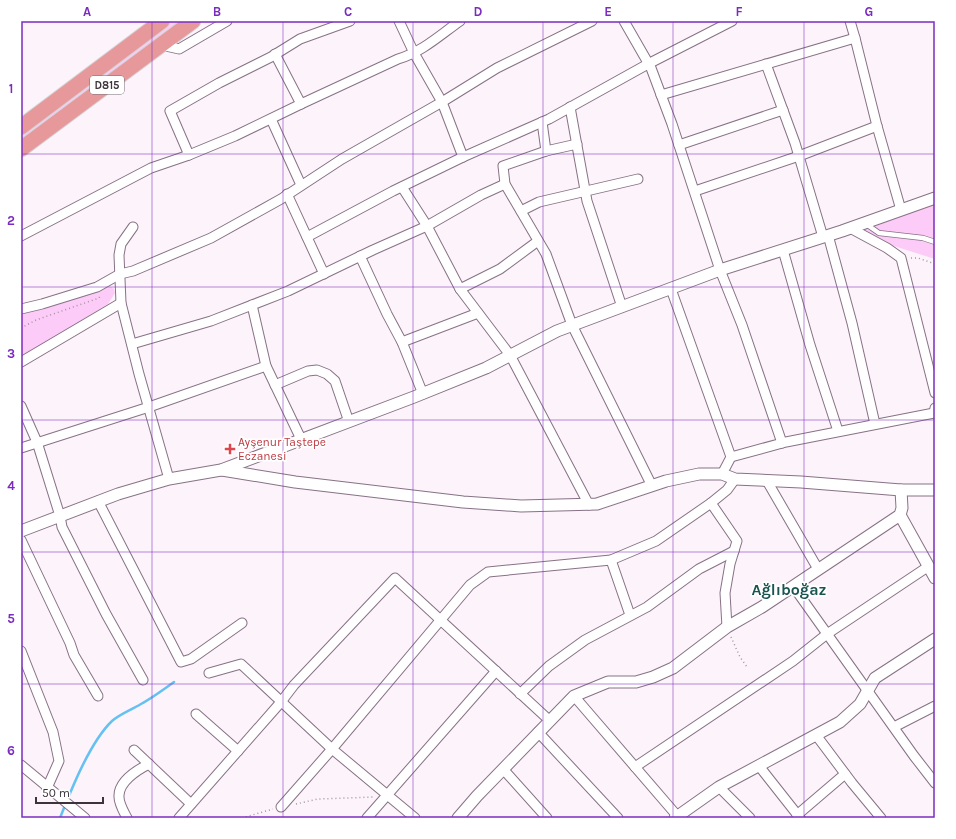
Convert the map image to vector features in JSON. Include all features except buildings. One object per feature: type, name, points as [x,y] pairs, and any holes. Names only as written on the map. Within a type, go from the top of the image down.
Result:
[{"type":"highway","name":"D815","points":[[21,127],[162,21]]},
{"type":"highway","name":"D815","points":[[21,149],[193,21]]},
{"type":"street","points":[[161,45],[179,49],[227,21]]},
{"type":"street","points":[[189,155],[170,111],[300,39],[350,21]]},
{"type":"street","points":[[399,21],[414,53],[442,102],[463,157]]},
{"type":"street","points":[[21,236],[151,168],[189,155],[235,136],[301,104],[414,53],[460,21]]},
{"type":"street","points":[[21,309],[96,287],[120,274],[133,271],[211,238],[497,68],[592,21]]},
{"type":"street","points":[[624,21],[648,64],[661,95],[720,270],[742,325],[782,443]]},
{"type":"street","points":[[307,237],[463,157],[542,122],[648,64],[732,21]]},
{"type":"street","points":[[850,21],[877,126],[901,210]]},
{"type":"street","points":[[661,95],[855,38]]},
{"type":"street","points":[[275,54],[301,104]]},
{"type":"street","points":[[766,64],[799,156],[852,323],[875,424]]},
{"type":"street","points":[[570,107],[587,201],[622,307]]},
{"type":"street","points":[[679,145],[783,110]]},
{"type":"street","points":[[271,118],[301,185]]},
{"type":"street","points":[[542,122],[546,151]]},
{"type":"street","points":[[694,190],[799,156],[877,126]]},
{"type":"street","points":[[577,144],[546,151],[503,166],[505,184],[546,254],[572,325],[652,486]]},
{"type":"street","points":[[521,211],[539,202],[638,179]]},
{"type":"street","points":[[132,344],[211,321],[288,291],[360,256],[427,226],[481,195],[505,184]]},
{"type":"street","points":[[402,187],[427,226],[460,289],[510,355],[589,505]]},
{"type":"street","points":[[287,194],[324,274]]},
{"type":"street","points":[[21,531],[118,494],[169,479],[221,470],[423,394],[486,368],[557,331],[572,325],[720,270],[850,228],[935,198]]},
{"type":"street","points":[[133,227],[121,244],[119,254],[121,303],[169,479]]},
{"type":"street","points":[[850,228],[887,248],[901,258],[935,393]]},
{"type":"street","points":[[460,289],[500,269],[538,241]]},
{"type":"street","points":[[783,250],[810,345],[838,432]]},
{"type":"street","points":[[360,256],[402,342],[423,394]]},
{"type":"street","points":[[671,289],[731,457]]},
{"type":"street","points":[[21,362],[121,303]]},
{"type":"street","points":[[252,305],[266,366],[301,439]]},
{"type":"street","points":[[402,342],[478,312]]},
{"type":"street","points":[[21,448],[149,407],[266,366]]},
{"type":"street","points":[[275,385],[308,371],[318,370],[327,374],[335,381],[349,422]]},
{"type":"street","points":[[21,406],[37,442],[62,527],[106,614],[143,680]]},
{"type":"street","points":[[722,474],[731,457],[782,443],[934,413],[935,408]]},
{"type":"street","points":[[221,470],[295,482],[463,502],[521,506],[597,504],[666,481],[698,474],[722,474],[735,479],[801,482],[901,490],[935,490]]},
{"type":"street","points":[[281,807],[332,749],[470,585],[488,572],[611,560],[656,541],[711,503],[727,490],[735,479]]},
{"type":"street","points":[[767,481],[818,570]]},
{"type":"street","points":[[463,816],[503,769],[574,696],[608,682],[636,682],[653,677],[673,668],[727,627],[818,570],[900,515],[902,508],[901,490]]},
{"type":"street","points":[[98,501],[181,662],[191,659],[242,623]]},
{"type":"street","points":[[711,503],[737,541],[730,564],[725,593],[727,627]]},
{"type":"street","points":[[900,515],[935,578]]},
{"type":"street","points":[[21,540],[70,643],[74,655],[98,696]]},
{"type":"street","points":[[520,694],[549,666],[585,640],[647,607],[699,569],[734,551]]},
{"type":"street","points":[[611,560],[630,615]]},
{"type":"street","points":[[635,767],[793,661],[827,634],[929,566]]},
{"type":"street","points":[[179,818],[282,702],[294,685],[395,578],[549,720]]},
{"type":"street","points":[[793,586],[894,727],[932,772],[935,783]]},
{"type":"street","points":[[574,696],[677,818],[719,787],[840,722],[860,704],[875,678],[935,639]]},
{"type":"street","points":[[21,651],[53,732],[59,761],[47,788]]},
{"type":"street","points":[[209,673],[241,664],[332,749],[415,818]]},
{"type":"street","points":[[366,818],[496,671]]},
{"type":"street","points":[[894,727],[935,706]]},
{"type":"street","points":[[196,714],[238,751]]},
{"type":"street","points":[[538,732],[618,818]]},
{"type":"street","points":[[816,735],[845,774],[881,818]]},
{"type":"street","points":[[134,750],[191,804]]},
{"type":"street","points":[[127,818],[119,798],[120,791],[125,782],[136,771],[149,764]]},
{"type":"street","points":[[21,765],[85,818]]},
{"type":"street","points":[[759,766],[798,816],[845,774]]},
{"type":"street","points":[[503,769],[547,818]]},
{"type":"street","points":[[719,787],[750,818]]},
{"type":"lane","points":[[864,223],[878,233],[923,238],[935,242]]},
{"type":"path","points":[[901,258],[918,258],[935,264]]},
{"type":"path","points":[[21,328],[36,320],[99,298],[101,294],[96,287]]},
{"type":"path","points":[[727,627],[740,657],[747,667]]},
{"type":"path","points":[[242,818],[281,807],[301,804],[318,799],[378,797],[387,794]]},
{"type":"shaded area","points":[[172,21],[182,21],[21,140],[21,134]]},
{"type":"shaded area","points":[[935,202],[935,259],[878,241],[861,229]]},
{"type":"shaded area","points":[[111,287],[114,289],[115,293],[108,304],[21,358],[21,313],[93,294],[104,288]]},
{"type":"waterway","points":[[60,818],[82,767],[96,741],[104,730],[112,721],[122,714],[149,699],[174,682]]},
{"type":"place","name":"Ayşenur Taştepe Eczanesi","points":[[230,449]]},
{"type":"district","name":"Ağlıboğaz","points":[[789,589]]}]
